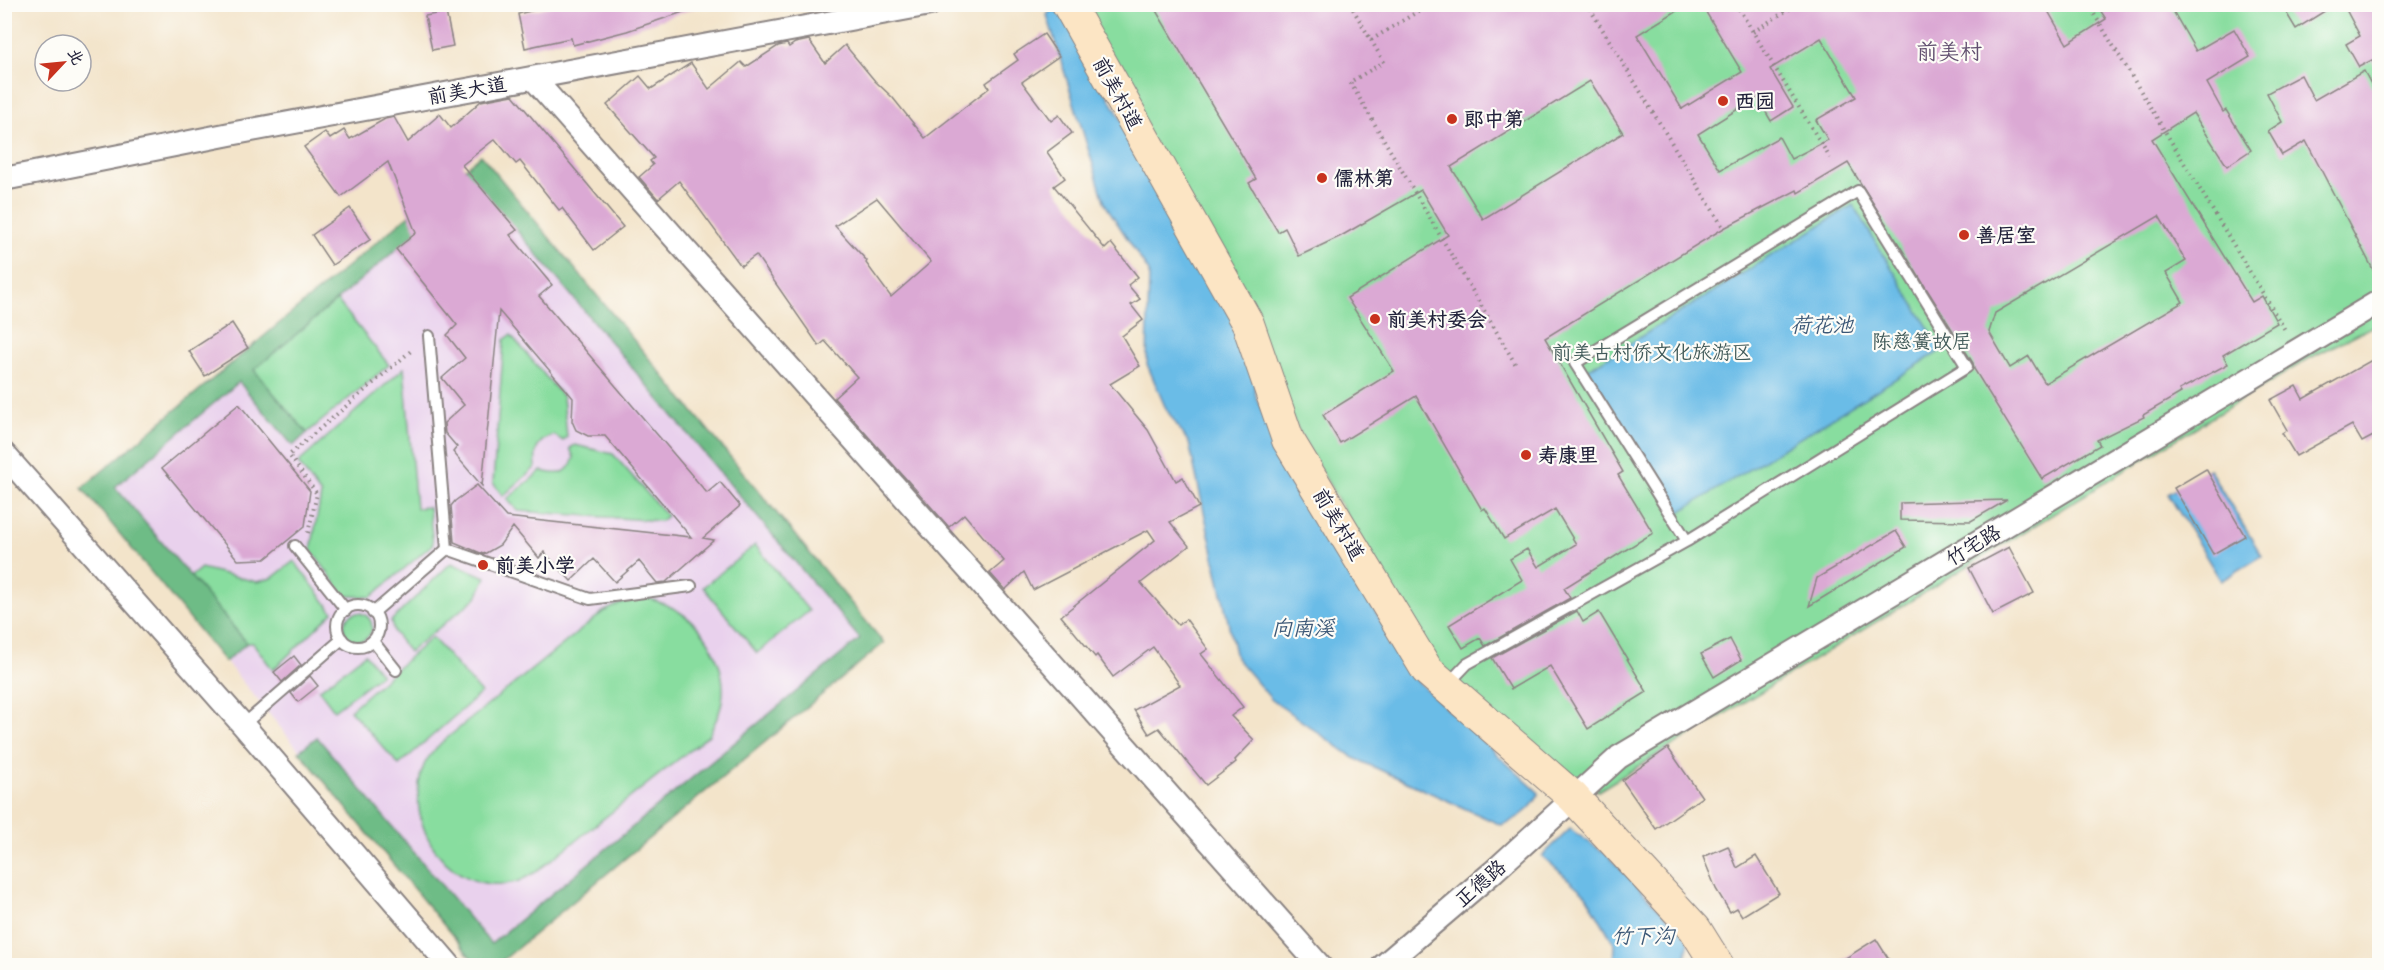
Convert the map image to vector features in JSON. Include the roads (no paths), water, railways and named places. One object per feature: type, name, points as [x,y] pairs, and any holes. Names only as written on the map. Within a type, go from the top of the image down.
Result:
[{"type":"street","name":"前美大道","points":[[4,179],[242,132],[930,4]]},
{"type":"street","name":"前美村道","points":[[1068,4],[1248,324],[1288,440],[1426,670],[1573,797],[1695,929],[1718,966]]},
{"type":"street","points":[[533,78],[1320,966]]},
{"type":"street","name":"竹宅路","points":[[1573,797],[1619,757],[2379,301]]},
{"type":"street","points":[[4,454],[243,725],[450,966]]},
{"type":"street","name":"正德路","points":[[1383,966],[1493,872],[1573,797]]},
{"type":"lane","points":[[1445,687],[1467,664],[1687,541],[1967,367],[1858,191],[1575,363],[1687,541]]},
{"type":"lane","points":[[429,336],[447,549]]},
{"type":"lane","points":[[295,546],[346,609]]},
{"type":"lane","points":[[447,549],[590,599],[691,586]]},
{"type":"lane","points":[[374,613],[447,549]]},
{"type":"lane","points":[[361,606],[374,613],[379,626],[373,641],[363,647],[356,647],[342,639],[338,624],[346,609],[361,606]]},
{"type":"lane","points":[[243,725],[342,639]]},
{"type":"lane","points":[[373,641],[396,670]]},
{"type":"water","name":"向南溪","points":[[1052,9],[1061,13],[1247,340],[1256,397],[1283,456],[1416,680],[1539,793],[1529,808],[1513,820],[1501,825],[1354,758],[1272,700],[1236,658],[1189,443],[1166,409],[1147,364],[1149,272],[1105,204],[1047,15]]},
{"type":"water","name":"荷花池","points":[[1853,205],[1942,350],[1677,514],[1587,370]]},
{"type":"water","points":[[2209,469],[2262,556],[2221,581],[2168,494]]},
{"type":"water","name":"竹下沟","points":[[1570,829],[1606,854],[1689,940],[1684,965],[1614,965],[1615,945],[1586,895],[1542,856]]},
{"type":"place","name":"西园","points":[[1723,101]]},
{"type":"place","name":"郎中第","points":[[1452,119]]},
{"type":"place","name":"儒林第","points":[[1322,178]]},
{"type":"place","name":"善居室","points":[[1964,235]]},
{"type":"place","name":"前美村委会","points":[[1375,319]]},
{"type":"place","name":"寿康里","points":[[1526,455]]},
{"type":"place","name":"前美小学","points":[[483,565]]},
{"type":"district","name":"前美村","points":[[1949,51]]},
{"type":"park label","name":"陈慈簧故居","points":[[1922,341]]},
{"type":"park label","name":"前美古村侨文化旅游区","points":[[1652,352]]}]
